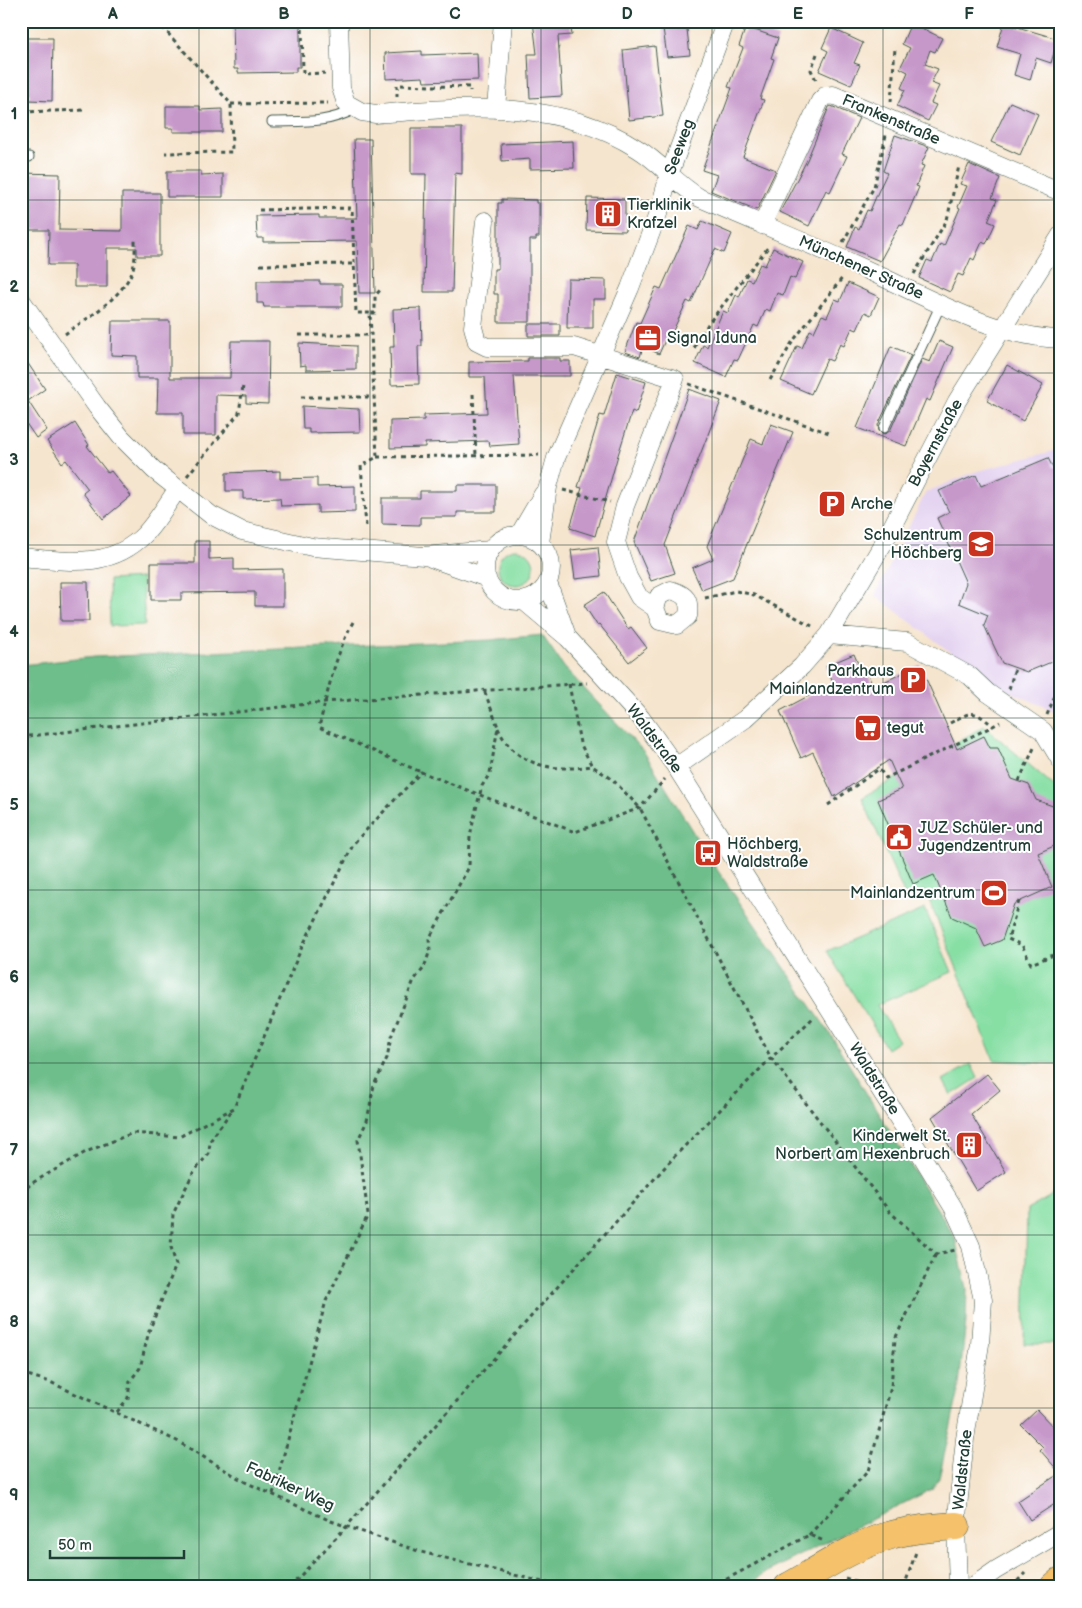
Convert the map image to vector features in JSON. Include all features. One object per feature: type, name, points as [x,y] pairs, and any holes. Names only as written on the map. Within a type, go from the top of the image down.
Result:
[{"type":"main road","points":[[788,1587],[850,1552],[887,1536],[917,1529],[956,1526]]},
{"type":"main road","points":[[1054,1587],[1061,1581]]},
{"type":"street","points":[[339,21],[340,73],[350,106]]},
{"type":"street","points":[[496,108],[503,21]]},
{"type":"street","name":"Seeweg","points":[[540,542],[548,487],[566,432],[602,356],[659,211],[669,176],[726,21]]},
{"type":"street","name":"Frankenstraße","points":[[762,225],[820,101],[825,96],[832,95],[1061,192]]},
{"type":"street","name":"Münchener Straße","points":[[350,106],[362,112],[376,114],[496,108],[540,111],[579,120],[638,148],[682,188],[700,198],[854,263],[941,304],[1003,329],[1038,339],[1061,339]]},
{"type":"street","points":[[485,221],[473,327],[477,342],[487,348],[574,347],[675,379],[625,506],[616,542],[628,577],[639,597],[655,608],[660,621],[677,625],[688,616],[689,602],[684,594],[671,590],[660,596],[655,608]]},
{"type":"street","name":"Bayernstraße","points":[[676,767],[745,719],[802,666],[829,634],[884,544],[958,401],[1061,235]]},
{"type":"street","points":[[21,300],[121,437],[176,489],[211,515],[242,531],[312,547],[424,556],[490,550]]},
{"type":"street","name":"Seeweg","points":[[519,535],[548,487]]},
{"type":"street","points":[[21,557],[84,562],[106,558],[127,549],[146,533],[176,489]]},
{"type":"street","points":[[519,535],[530,537],[540,542],[547,551],[551,562],[551,573],[548,583],[542,592],[524,602],[503,598],[494,592],[487,578],[486,561],[490,550],[502,539],[519,535]]},
{"type":"street","points":[[424,556],[487,578]]},
{"type":"street","name":"Waldstraße","points":[[548,583],[568,638]]},
{"type":"street","name":"Waldstraße","points":[[524,602],[568,638],[608,681],[641,718],[676,767],[829,1007],[953,1207],[971,1246],[983,1300],[981,1336],[956,1526],[958,1587]]},
{"type":"street","points":[[829,634],[907,642],[970,676],[988,692],[1043,731],[1061,761]]},
{"type":"street","points":[[972,1587],[996,1570],[1061,1532]]},
{"type":"lane","points":[[272,122],[318,121],[337,118],[350,106]]},
{"type":"lane","points":[[884,428],[941,304]]},
{"type":"path","points":[[157,21],[231,104],[232,152],[165,153]]},
{"type":"path","points":[[302,21],[303,74],[340,73]]},
{"type":"path","points":[[835,256],[874,187],[890,119],[895,48]]},
{"type":"path","points":[[817,54],[811,70],[825,96]]},
{"type":"path","points":[[21,116],[27,87]]},
{"type":"path","points":[[231,104],[350,106]]},
{"type":"path","points":[[23,112],[84,110]]},
{"type":"path","points":[[906,288],[947,220],[962,151]]},
{"type":"path","points":[[259,210],[352,208],[356,313],[375,313],[375,296],[381,289]]},
{"type":"path","points":[[694,348],[708,324],[779,232]]},
{"type":"path","points":[[52,343],[94,313],[120,289],[131,274],[135,258],[135,239]]},
{"type":"path","points":[[770,380],[793,341],[854,263]]},
{"type":"path","points":[[260,264],[354,264]]},
{"type":"path","points":[[370,313],[377,457]]},
{"type":"path","points":[[299,336],[371,335]]},
{"type":"path","points":[[675,379],[832,434]]},
{"type":"path","points":[[176,489],[235,418],[242,403],[243,386]]},
{"type":"path","points":[[474,394],[476,455]]},
{"type":"path","points":[[301,397],[374,397]]},
{"type":"path","points":[[366,526],[361,466],[377,457],[529,454]]},
{"type":"path","points":[[548,487],[625,506]]},
{"type":"path","points":[[689,602],[736,591],[754,595],[829,634]]},
{"type":"path","points":[[353,622],[342,643],[319,727],[422,772],[575,832],[640,808],[676,767]]},
{"type":"path","points":[[1054,694],[1061,680]]},
{"type":"path","points":[[21,737],[325,702],[608,681]]},
{"type":"path","points":[[569,684],[580,743],[592,766],[612,779],[640,808],[770,1058],[890,1212],[936,1254]]},
{"type":"path","points":[[484,690],[505,744],[538,765],[567,770],[592,766]]},
{"type":"path","points":[[950,723],[970,712],[978,713],[993,726]]},
{"type":"path","points":[[828,806],[879,769],[886,778],[1018,712]]},
{"type":"path","points":[[273,1494],[326,1301],[368,1215],[358,1140],[367,1121],[374,1086],[387,1058],[391,1036],[414,980],[427,959],[430,950],[429,940],[469,867],[470,836],[482,786],[490,773],[498,727]]},
{"type":"path","points":[[1019,782],[1043,731]]},
{"type":"path","points":[[116,1412],[128,1398],[130,1382],[140,1368],[149,1331],[176,1265],[171,1247],[173,1214],[193,1173],[209,1153],[210,1141],[234,1108],[301,949],[354,843],[422,772]]},
{"type":"path","points":[[1019,901],[1008,938],[1022,945],[1031,964],[1056,954]]},
{"type":"path","points":[[290,1587],[347,1526],[534,1312],[674,1157],[804,1024],[829,1007]]},
{"type":"path","points":[[21,1193],[32,1183],[86,1152],[133,1134],[179,1137],[234,1108]]},
{"type":"path","points":[[936,1254],[971,1246]]},
{"type":"path","points":[[712,1587],[809,1535],[868,1471],[891,1387],[895,1339],[936,1254]]},
{"type":"path","name":"Fabriker Weg","points":[[21,1373],[50,1382],[116,1412],[177,1441],[245,1482],[347,1526],[421,1552],[563,1587]]},
{"type":"path","points":[[904,1587],[916,1552],[917,1529]]},
{"type":"path","points":[[809,1535],[850,1552]]},
{"type":"shaded area","name":"Schulzentrum Höchberg","points":[[1061,449],[1061,714],[991,683],[875,595],[926,492],[974,472]]},
{"type":"green space","points":[[516,549],[523,550],[529,554],[533,560],[533,574],[529,580],[523,584],[516,585],[509,584],[503,580],[499,574],[498,567],[499,560],[503,554],[509,550]]},
{"type":"green space","points":[[142,578],[145,625],[110,626],[109,580]]},
{"type":"green space","points":[[542,635],[564,667],[644,752],[707,855],[829,1032],[955,1238],[967,1288],[966,1321],[958,1394],[939,1478],[932,1489],[765,1573],[747,1587],[21,1587],[21,665],[94,657],[490,640]]},
{"type":"green space","name":"Mainlandzentrum","points":[[984,726],[1061,792],[1061,1064],[994,1060],[925,890],[906,898],[862,798]]},
{"type":"green space","points":[[925,909],[952,972],[877,1005],[899,1041],[887,1049],[827,951]]},
{"type":"green space","points":[[971,1064],[978,1078],[951,1095],[943,1080]]},
{"type":"green space","points":[[1061,1177],[1061,1344],[1024,1344],[1027,1210],[1051,1196]]},
{"type":"building","points":[[233,21],[300,21],[300,67],[296,67],[296,72],[238,73],[238,69],[234,69]]},
{"type":"building","points":[[533,21],[570,21],[572,35],[558,36],[562,96],[530,98],[528,54],[537,54]]},
{"type":"building","points":[[662,21],[686,21],[690,55],[667,57]]},
{"type":"building","points":[[911,23],[942,38],[935,52],[930,50],[925,64],[938,69],[931,83],[939,86],[931,103],[936,105],[928,121],[897,106],[905,90],[901,88],[908,72],[900,68],[910,48],[902,44]]},
{"type":"building","points":[[1004,23],[1058,39],[1051,63],[1036,58],[1030,80],[1014,75],[1020,54],[997,47]]},
{"type":"building","points":[[746,27],[778,38],[771,58],[774,59],[760,99],[764,100],[743,157],[776,170],[757,210],[711,191],[717,175],[702,170],[732,88],[728,87],[743,48],[739,46]]},
{"type":"building","points":[[831,28],[863,43],[854,63],[860,65],[851,85],[819,71],[828,51],[822,48]]},
{"type":"building","points":[[21,38],[53,38],[52,101],[29,100],[30,93],[21,92]]},
{"type":"building","points":[[655,46],[663,116],[629,120],[623,50]]},
{"type":"building","points":[[422,51],[422,55],[477,53],[478,80],[424,82],[423,77],[386,79],[385,53]]},
{"type":"building","points":[[1010,102],[1038,114],[1020,155],[991,142]]},
{"type":"building","points":[[166,106],[200,106],[200,110],[222,109],[222,132],[173,132],[173,128],[166,128]]},
{"type":"building","points":[[831,106],[859,118],[842,154],[847,156],[830,192],[826,190],[809,226],[780,212],[807,160]]},
{"type":"building","points":[[411,128],[462,128],[462,174],[455,173],[452,292],[424,292],[426,174],[411,174]]},
{"type":"building","points":[[895,135],[929,147],[921,165],[924,166],[916,186],[919,187],[903,225],[900,224],[880,261],[847,247],[855,227],[859,229],[867,210],[870,211],[887,173],[883,171]]},
{"type":"building","points":[[354,139],[371,139],[375,293],[359,293],[357,241],[263,242],[263,238],[257,238],[256,216],[319,215],[319,218],[357,218]]},
{"type":"building","points":[[573,141],[574,168],[530,169],[530,159],[502,161],[501,144]]},
{"type":"building","points":[[969,164],[1000,178],[992,198],[997,200],[988,221],[995,224],[986,244],[982,242],[974,260],[971,258],[963,276],[958,274],[950,292],[919,278],[927,260],[932,262],[940,244],[944,246],[967,186],[960,184]]},
{"type":"building","points":[[167,171],[201,171],[201,175],[223,174],[223,197],[167,197]]},
{"type":"building","points":[[21,173],[60,174],[59,230],[122,231],[122,193],[160,193],[160,256],[137,256],[137,248],[107,248],[107,287],[74,287],[74,265],[48,265],[49,230],[27,230],[27,208],[21,208]]},
{"type":"building","name":"Tierklinik Krafzel","points":[[587,198],[625,199],[625,231],[586,230]]},
{"type":"building","points":[[502,199],[536,200],[536,203],[539,203],[539,237],[536,237],[536,240],[530,240],[530,322],[498,322],[498,294],[494,294],[494,269],[498,269],[498,203],[502,203]]},
{"type":"building","points":[[702,221],[732,234],[724,253],[715,249],[691,303],[687,301],[670,337],[667,336],[659,354],[643,346],[640,357],[625,352],[636,322],[640,323],[656,287],[661,289],[689,226],[698,230]]},
{"type":"building","points":[[773,248],[803,262],[795,279],[790,277],[783,295],[777,293],[770,311],[766,309],[758,327],[754,325],[738,360],[734,359],[726,377],[695,363],[703,345],[707,347],[723,311],[728,313],[736,295],[739,297],[747,279],[752,281],[760,264],[765,266]]},
{"type":"building","points":[[568,279],[606,280],[606,299],[593,299],[593,328],[567,328]]},
{"type":"building","points":[[257,281],[320,281],[320,284],[342,284],[342,307],[264,307],[263,303],[257,303]]},
{"type":"building","points":[[848,283],[879,297],[871,315],[865,312],[857,330],[852,328],[844,346],[840,344],[832,361],[827,359],[811,394],[781,381],[797,346],[802,348],[810,330],[814,332],[822,315],[827,317],[835,299],[840,301]]},
{"type":"building","points":[[421,308],[422,346],[418,346],[419,384],[391,385],[390,347],[394,347],[393,309]]},
{"type":"building","points":[[112,321],[170,321],[170,378],[230,378],[231,341],[269,341],[268,404],[246,403],[246,396],[216,395],[216,435],[183,435],[183,413],[157,413],[158,378],[137,378],[137,356],[111,355]]},
{"type":"building","points":[[528,324],[560,324],[560,336],[528,336]]},
{"type":"building","points":[[939,341],[953,347],[930,401],[926,399],[906,446],[857,428],[891,346],[911,355],[878,425],[879,431],[884,434],[890,431],[922,359],[930,362]]},
{"type":"building","points":[[299,343],[356,346],[356,369],[306,370],[306,365],[300,366]]},
{"type":"building","points":[[21,353],[45,389],[28,401],[47,430],[36,438],[21,416]]},
{"type":"building","points":[[528,358],[560,358],[560,361],[570,361],[570,376],[514,376],[519,444],[490,446],[489,441],[425,443],[425,447],[390,448],[390,421],[424,420],[424,415],[487,413],[485,377],[469,377],[469,362],[528,361]]},
{"type":"building","points":[[1007,365],[1043,385],[1023,421],[987,401]]},
{"type":"building","points":[[617,373],[646,382],[636,413],[632,411],[595,536],[570,528],[582,488],[578,487],[600,415],[604,416]]},
{"type":"building","points":[[689,389],[721,401],[665,545],[675,573],[651,581],[634,542]]},
{"type":"building","points":[[302,406],[359,409],[360,432],[309,433],[309,429],[303,429]]},
{"type":"building","points":[[75,423],[89,445],[87,446],[108,473],[111,471],[131,496],[103,519],[83,493],[88,489],[66,460],[62,463],[47,441]]},
{"type":"building","points":[[771,424],[793,432],[733,578],[702,590],[692,568],[713,559],[707,546],[751,439],[763,444]]},
{"type":"building","points":[[1048,458],[1053,468],[1061,464],[1061,658],[1027,672],[1002,663],[984,625],[988,615],[959,603],[966,583],[937,518],[949,512],[939,491],[976,475],[981,486]]},
{"type":"building","points":[[280,471],[280,479],[317,478],[317,487],[355,486],[355,512],[318,513],[318,505],[281,506],[280,498],[243,499],[243,491],[226,491],[226,473]]},
{"type":"building","points":[[457,485],[496,485],[496,512],[457,512],[457,517],[420,517],[420,525],[382,524],[382,498],[420,498],[420,491],[457,491]]},
{"type":"building","points":[[195,541],[209,541],[209,559],[234,558],[234,570],[283,569],[283,606],[255,606],[255,592],[181,593],[181,600],[151,600],[151,563],[195,563]]},
{"type":"building","points":[[598,547],[601,576],[575,579],[571,550]]},
{"type":"building","points":[[60,582],[88,582],[89,621],[61,621]]},
{"type":"building","points":[[604,592],[628,629],[631,627],[647,648],[629,662],[599,624],[597,625],[584,605]]},
{"type":"building","points":[[854,654],[861,671],[866,669],[873,687],[920,665],[957,749],[984,736],[990,748],[998,748],[1012,779],[1029,785],[1036,800],[1061,809],[1061,843],[1038,853],[1052,887],[1014,904],[1002,940],[985,947],[976,928],[952,917],[934,875],[913,884],[878,800],[902,789],[889,760],[834,797],[813,752],[801,758],[780,711],[833,683],[826,666]]},
{"type":"building","name":"Kinderwelt St. Norbert am Hexenbruch","points":[[987,1074],[1000,1090],[971,1114],[1006,1172],[976,1191],[932,1117]]},
{"type":"building","points":[[1037,1410],[1061,1435],[1061,1500],[1030,1520],[1018,1501],[1060,1473],[1040,1450],[1043,1447],[1021,1425]]},
{"type":"place","name":"Tierklinik Krafzel","points":[[608,214]]},
{"type":"place","name":"Signal Iduna","points":[[648,338]]},
{"type":"place","name":"Arche","points":[[832,504]]},
{"type":"place","name":"Schulzentrum Höchberg","points":[[981,544]]},
{"type":"place","name":"Parkhaus Mainlandzentrum","points":[[913,680]]},
{"type":"place","name":"tegut","points":[[868,728]]},
{"type":"place","name":"JUZ Schüler- und Jugendzentrum","points":[[899,837]]},
{"type":"place","name":"Höchberg, Waldstraße","points":[[708,853]]},
{"type":"place","name":"Mainlandzentrum","points":[[994,893]]},
{"type":"place","name":"Kinderwelt St. Norbert am Hexenbruch","points":[[969,1145]]}]
